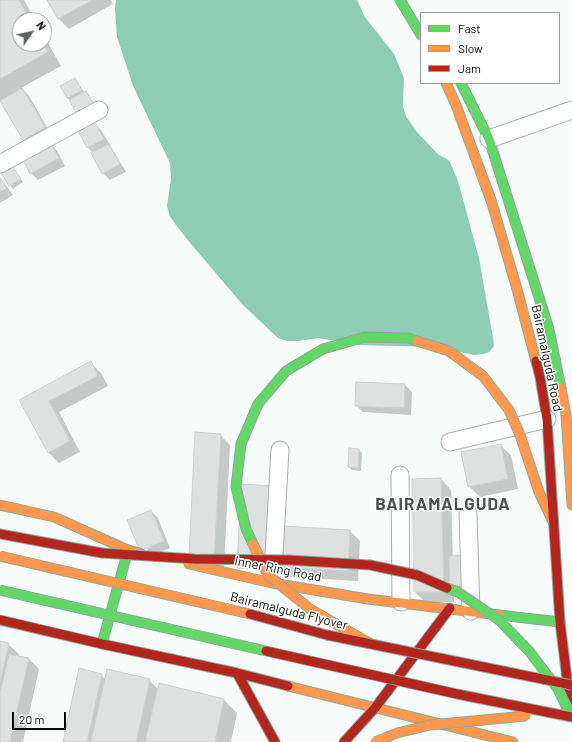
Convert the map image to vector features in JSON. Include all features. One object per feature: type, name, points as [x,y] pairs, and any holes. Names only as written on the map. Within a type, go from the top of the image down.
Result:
[{"type":"main road","points":[[400,0],[420,34]]},
{"type":"main road","name":"Bairamalguda Road","points":[[446,84],[456,105],[489,193],[532,342],[547,419],[560,622],[572,722]]},
{"type":"main road","name":"Bairamalguda Road","points":[[461,84],[489,140],[550,329],[566,416],[572,505]]},
{"type":"main road","points":[[509,261],[526,256]]},
{"type":"main road","points":[[371,644],[310,609],[268,575],[246,529],[236,487],[240,444],[258,404],[286,371],[323,348],[365,337],[408,338],[449,351],[483,376],[509,410],[520,435],[539,492],[553,522]]},
{"type":"main road","name":"Inner Ring Road","points":[[0,505],[54,517],[128,550],[272,583],[368,599],[560,622]]},
{"type":"main road","points":[[0,534],[102,553],[188,559],[289,560],[370,566],[417,575],[458,592],[499,620],[539,663],[558,689],[572,717]]},
{"type":"main road","points":[[102,644],[128,550]]},
{"type":"main road","name":"Bairamalguda Flyover","points":[[0,556],[244,612],[371,644],[572,685]]},
{"type":"main road","points":[[0,590],[457,694],[572,717]]},
{"type":"main road","points":[[344,742],[375,708],[450,608]]},
{"type":"main road","points":[[0,620],[237,673],[513,742]]},
{"type":"main road","points":[[237,673],[275,742]]},
{"type":"main road","points":[[374,742],[397,733],[430,725],[552,714]]},
{"type":"street","points":[[0,164],[99,110]]},
{"type":"street","points":[[489,140],[572,110]]},
{"type":"street","points":[[450,442],[547,419]]},
{"type":"street","points":[[272,583],[280,450]]},
{"type":"street","points":[[400,475],[401,602]]},
{"type":"street","points":[[468,514],[471,611]]},
{"type":"shaded area","points":[[116,0],[357,0],[365,17],[394,54],[404,78],[403,106],[406,116],[416,131],[435,151],[450,162],[458,181],[479,258],[494,346],[489,352],[474,355],[438,347],[356,345],[319,338],[287,341],[278,338],[242,304],[170,217],[167,206],[171,179],[170,163],[133,86],[117,37],[115,9]]},
{"type":"building","points":[[0,0],[19,0],[26,12],[12,12],[12,52],[48,52],[0,79]]},
{"type":"building","points":[[47,0],[92,0],[58,19]]},
{"type":"building","points":[[75,78],[82,90],[67,98],[60,86]]},
{"type":"building","points":[[22,88],[45,127],[23,140],[0,101]]},
{"type":"building","points":[[86,91],[94,105],[77,114],[69,100]]},
{"type":"building","points":[[95,122],[104,139],[87,148],[78,131]]},
{"type":"building","points":[[50,143],[59,158],[30,174],[22,157]]},
{"type":"building","points":[[109,144],[120,164],[102,174],[91,153]]},
{"type":"building","points":[[11,164],[21,179],[9,186],[0,171]]},
{"type":"building","points":[[0,178],[7,188],[0,192]]},
{"type":"building","points":[[91,361],[98,376],[49,401],[70,441],[48,453],[19,400]]},
{"type":"building","points":[[356,382],[405,384],[404,408],[355,406]]},
{"type":"building","points":[[195,432],[221,434],[214,559],[189,557]]},
{"type":"building","points":[[501,444],[508,479],[468,487],[461,452]]},
{"type":"building","points":[[349,448],[359,449],[358,468],[348,467]]},
{"type":"building","points":[[441,478],[444,592],[414,592],[412,479]]},
{"type":"building","points":[[241,484],[273,486],[270,570],[237,568]]},
{"type":"building","points":[[151,510],[164,541],[140,551],[127,520]]},
{"type":"building","points":[[282,526],[350,530],[348,571],[280,567]]},
{"type":"building","points":[[465,555],[466,586],[450,587],[449,556]]},
{"type":"building","points":[[0,641],[9,643],[0,683]]},
{"type":"building","points":[[9,654],[29,658],[10,742],[0,742],[0,693]]},
{"type":"building","points":[[79,668],[102,674],[87,742],[63,742]]},
{"type":"building","points":[[107,669],[150,679],[136,742],[91,742]]},
{"type":"building","points":[[159,683],[224,699],[215,742],[145,742]]},
{"type":"traffic: fast","points":[[400,0],[420,33]]},
{"type":"traffic: fast","points":[[462,84],[489,139],[549,329],[561,388]]},
{"type":"traffic: fast","points":[[253,544],[246,529],[236,487],[241,444],[258,404],[286,371],[323,349],[365,337],[408,338],[417,341]]},
{"type":"traffic: fast","points":[[102,644],[128,550]]},
{"type":"traffic: fast","points":[[447,588],[458,592],[499,620],[529,651],[558,689],[572,718]]},
{"type":"traffic: fast","points":[[0,590],[266,651]]},
{"type":"traffic: fast","points":[[499,615],[560,622]]},
{"type":"traffic: slow","points":[[446,84],[456,105],[491,200],[536,361]]},
{"type":"traffic: slow","points":[[417,341],[449,351],[483,376],[509,410],[520,435],[539,492]]},
{"type":"traffic: slow","points":[[561,388],[566,415],[572,505]]},
{"type":"traffic: slow","points":[[539,492],[553,522]]},
{"type":"traffic: slow","points":[[0,505],[54,517],[128,550],[140,553]]},
{"type":"traffic: slow","points":[[253,544],[268,575],[310,609],[371,644]]},
{"type":"traffic: slow","points":[[0,556],[250,614]]},
{"type":"traffic: slow","points":[[189,564],[272,583],[368,599],[499,615]]},
{"type":"traffic: slow","points":[[288,686],[513,742]]},
{"type":"traffic: slow","points":[[375,742],[397,733],[430,725],[526,716]]},
{"type":"traffic: jam","points":[[536,361],[547,419],[560,622],[570,703]]},
{"type":"traffic: jam","points":[[0,534],[102,553]]},
{"type":"traffic: jam","points":[[102,553],[195,559],[289,560],[370,565],[417,575],[447,588]]},
{"type":"traffic: jam","points":[[344,742],[375,708],[450,608]]},
{"type":"traffic: jam","points":[[250,614],[327,635],[572,685]]},
{"type":"traffic: jam","points":[[0,620],[237,673],[288,686]]},
{"type":"traffic: jam","points":[[266,651],[457,694],[572,717]]},
{"type":"traffic: jam","points":[[237,673],[275,742]]},
{"type":"district","name":"BAIRAMALGUDA","points":[[443,504]]}]
